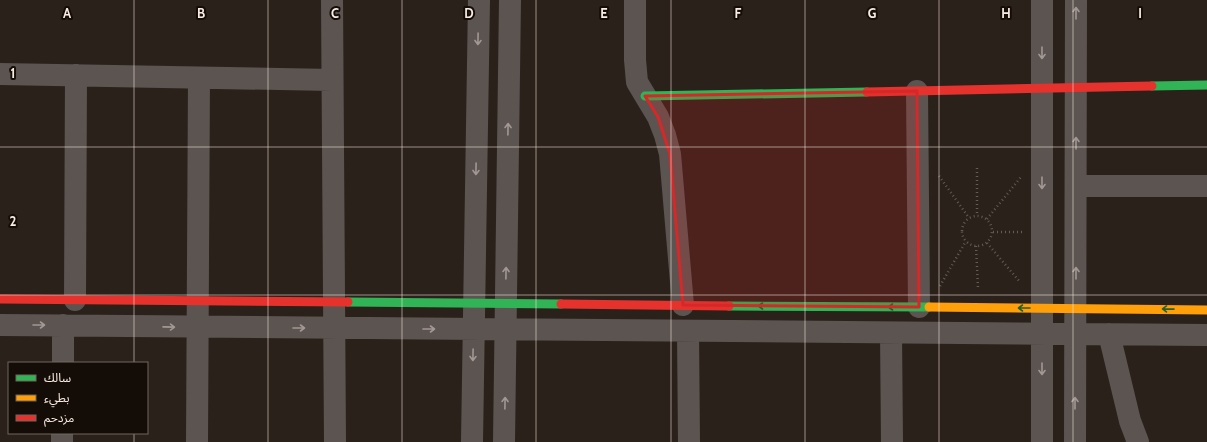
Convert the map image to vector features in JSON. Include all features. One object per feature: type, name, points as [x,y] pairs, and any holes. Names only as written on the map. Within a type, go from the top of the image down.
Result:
[{"type":"street","points":[[332,0],[335,442]]},
{"type":"street","points":[[472,442],[479,0]]},
{"type":"street","points":[[504,442],[510,0]]},
{"type":"street","points":[[635,0],[635,60],[638,82],[663,129],[670,154],[683,305]]},
{"type":"street","points":[[1042,0],[1042,442]]},
{"type":"street","points":[[1075,442],[1076,0]]},
{"type":"street","points":[[0,74],[332,80]]},
{"type":"street","points":[[75,300],[76,75]]},
{"type":"street","points":[[197,442],[199,78]]},
{"type":"street","points":[[645,96],[1207,86]]},
{"type":"street","points":[[917,91],[924,307]]},
{"type":"street","points":[[1076,186],[1207,186]]},
{"type":"street","points":[[0,299],[1207,310]]},
{"type":"street","points":[[0,325],[1207,335]]},
{"type":"street","points":[[63,362],[64,326]]},
{"type":"street","points":[[688,331],[689,442]]},
{"type":"street","points":[[891,333],[892,442]]},
{"type":"street","points":[[1109,334],[1130,421],[1138,442]]},
{"type":"path","points":[[977,168],[977,216]]},
{"type":"path","points":[[939,175],[969,218]]},
{"type":"path","points":[[987,219],[1022,176]]},
{"type":"path","points":[[977,216],[983,216],[992,225],[993,232],[991,238],[982,246],[970,245],[962,236],[964,223],[969,218],[977,216]]},
{"type":"path","points":[[993,232],[1042,231]]},
{"type":"path","points":[[924,307],[966,242]]},
{"type":"path","points":[[987,243],[1042,308]]},
{"type":"path","points":[[976,246],[979,308]]},
{"type":"highlighted area","points":[[917,91],[919,307],[683,305],[670,154],[658,117],[645,96]]},
{"type":"traffic: fast","points":[[1152,86],[1207,85]]},
{"type":"traffic: fast","points":[[645,96],[867,92]]},
{"type":"traffic: fast","points":[[348,302],[561,304]]},
{"type":"traffic: fast","points":[[729,306],[929,307]]},
{"type":"traffic: slow","points":[[929,307],[1207,310]]},
{"type":"traffic: jam","points":[[867,92],[1152,86]]},
{"type":"traffic: jam","points":[[0,299],[348,302]]},
{"type":"traffic: jam","points":[[561,304],[729,306]]}]
